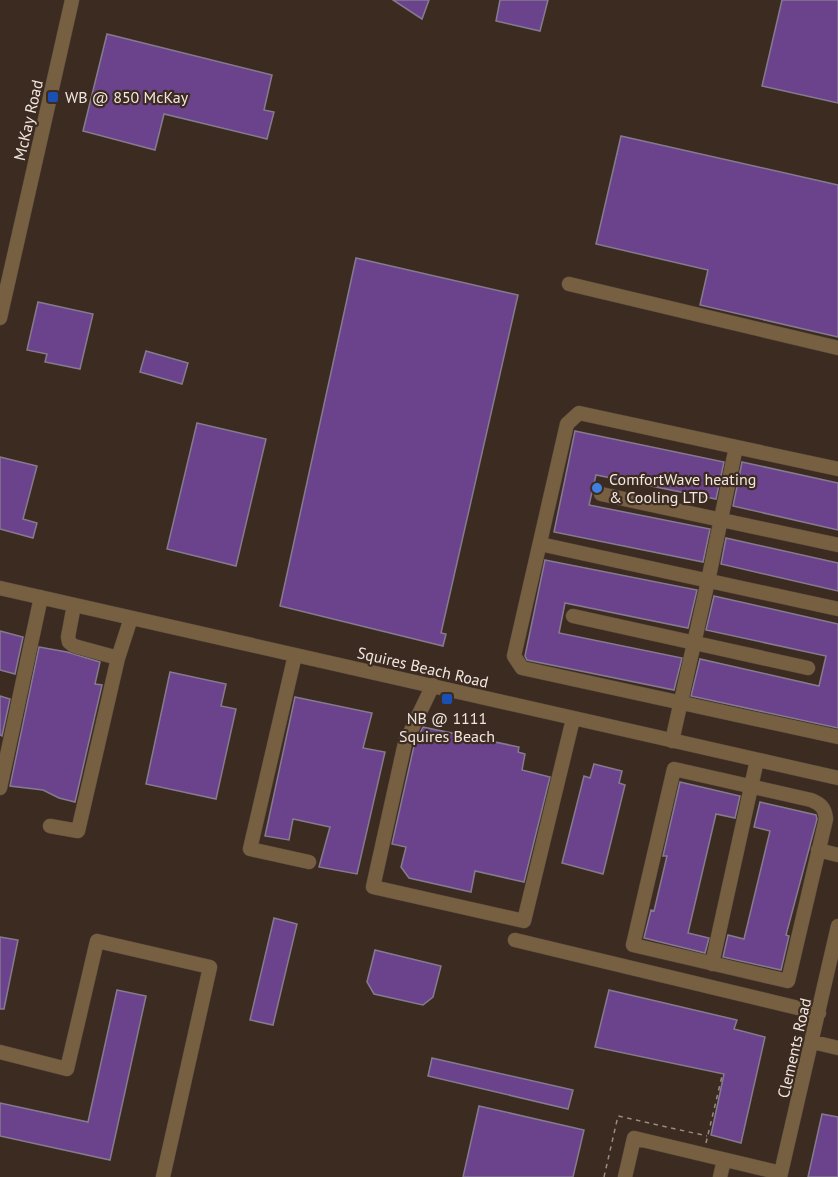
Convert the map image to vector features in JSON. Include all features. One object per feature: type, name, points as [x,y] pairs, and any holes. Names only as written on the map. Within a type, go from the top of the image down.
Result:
[{"type":"street","name":"McKay Road","points":[[0,318],[72,0]]},
{"type":"street","points":[[569,284],[838,348]]},
{"type":"street","points":[[838,469],[579,413],[567,424],[514,656],[522,668],[838,737]]},
{"type":"street","points":[[674,769],[811,800],[821,805],[826,819],[788,981],[633,945],[674,769],[679,702],[708,582],[736,447]]},
{"type":"street","points":[[601,494],[838,545]]},
{"type":"street","points":[[540,544],[838,609]]},
{"type":"street","name":"Squires Beach Road","points":[[0,588],[838,778]]},
{"type":"street","points":[[0,788],[5,740],[41,597]]},
{"type":"street","points":[[74,605],[69,642],[74,646],[118,658]]},
{"type":"street","points":[[573,616],[808,668]]},
{"type":"street","points":[[50,826],[78,831],[118,658],[131,618]]},
{"type":"street","points":[[295,655],[250,849],[309,862]]},
{"type":"street","points":[[433,686],[405,743],[373,886],[524,921],[573,719]]},
{"type":"street","points":[[711,964],[757,760]]},
{"type":"street","points":[[818,850],[838,855]]},
{"type":"street","name":"Clements Road","points":[[781,1175],[819,1013],[832,980],[838,926]]},
{"type":"street","points":[[515,940],[819,1013]]},
{"type":"street","points":[[0,1052],[67,1069],[97,941],[210,967],[163,1177]]},
{"type":"street","points":[[813,1042],[838,1047]]},
{"type":"street","points":[[625,1177],[634,1138],[781,1175]]},
{"type":"street","points":[[720,1177],[724,1160]]},
{"type":"path","points":[[703,1155],[722,1076]]},
{"type":"building","points":[[393,0],[429,0],[422,19]]},
{"type":"building","points":[[500,0],[548,0],[540,31],[496,21]]},
{"type":"building","points":[[782,0],[838,0],[838,103],[762,86]]},
{"type":"building","points":[[107,34],[272,75],[264,110],[274,112],[267,139],[164,114],[155,150],[83,131]]},
{"type":"building","points":[[621,136],[838,185],[838,337],[700,305],[708,270],[596,244]]},
{"type":"building","points":[[356,258],[518,295],[441,633],[446,634],[443,646],[280,606]]},
{"type":"building","points":[[38,302],[93,314],[80,369],[45,362],[47,354],[27,350]]},
{"type":"building","points":[[146,351],[188,363],[182,384],[140,372]]},
{"type":"building","points":[[197,423],[266,439],[236,566],[167,549]]},
{"type":"building","points":[[575,431],[724,462],[716,499],[596,475],[589,505],[710,529],[703,562],[554,532]]},
{"type":"building","points":[[0,457],[37,466],[23,519],[37,523],[33,538],[0,529]]},
{"type":"building","points":[[742,462],[838,483],[838,530],[733,506]]},
{"type":"building","points":[[726,538],[838,563],[838,591],[721,564]]},
{"type":"building","points":[[545,560],[697,590],[688,628],[565,603],[559,633],[682,658],[674,690],[527,660],[525,656]]},
{"type":"building","points":[[714,596],[838,624],[838,728],[691,696],[700,659],[819,686],[826,656],[706,630]]},
{"type":"building","points":[[0,631],[23,637],[15,674],[0,670]]},
{"type":"building","points":[[39,647],[67,652],[100,662],[95,684],[102,685],[75,802],[59,798],[43,790],[10,786]]},
{"type":"building","points":[[170,672],[226,684],[221,706],[236,709],[216,799],[146,784]]},
{"type":"building","points":[[0,696],[10,699],[2,736],[0,735]]},
{"type":"building","points":[[295,697],[372,713],[363,748],[385,752],[357,874],[319,867],[330,827],[293,819],[289,840],[265,836]]},
{"type":"building","points":[[423,727],[519,747],[518,752],[525,754],[522,770],[550,777],[524,882],[475,871],[471,892],[409,878],[401,867],[406,847],[392,844],[414,746]]},
{"type":"building","points":[[594,764],[622,771],[619,783],[625,785],[603,874],[562,863],[584,776],[590,778]]},
{"type":"building","points":[[680,782],[740,796],[735,818],[716,814],[688,933],[709,938],[705,953],[644,938],[651,910],[654,911],[667,856],[663,856]]},
{"type":"building","points":[[760,802],[816,815],[817,819],[786,935],[789,936],[781,970],[723,957],[728,935],[744,939],[770,831],[754,827]]},
{"type":"building","points":[[274,918],[297,924],[273,1025],[250,1020]]},
{"type":"building","points":[[0,937],[18,940],[4,1009],[0,1009]]},
{"type":"building","points":[[375,950],[441,966],[433,997],[423,1005],[374,994],[367,982]]},
{"type":"building","points":[[117,990],[146,996],[110,1160],[0,1136],[0,1103],[88,1122]]},
{"type":"building","points":[[609,990],[737,1020],[734,1029],[765,1037],[741,1143],[711,1135],[724,1074],[595,1047]]},
{"type":"building","points":[[432,1058],[573,1090],[568,1109],[428,1076]]},
{"type":"building","points":[[479,1106],[584,1130],[573,1177],[463,1177]]},
{"type":"building","points":[[822,1114],[838,1117],[838,1177],[808,1177]]},
{"type":"place","name":"WB @ 850 McKay","points":[[53,97]]},
{"type":"place","name":"ComfortWave heating & Cooling LTD","points":[[597,488]]},
{"type":"place","name":"NB @ 1111 Squires Beach","points":[[447,699]]}]
